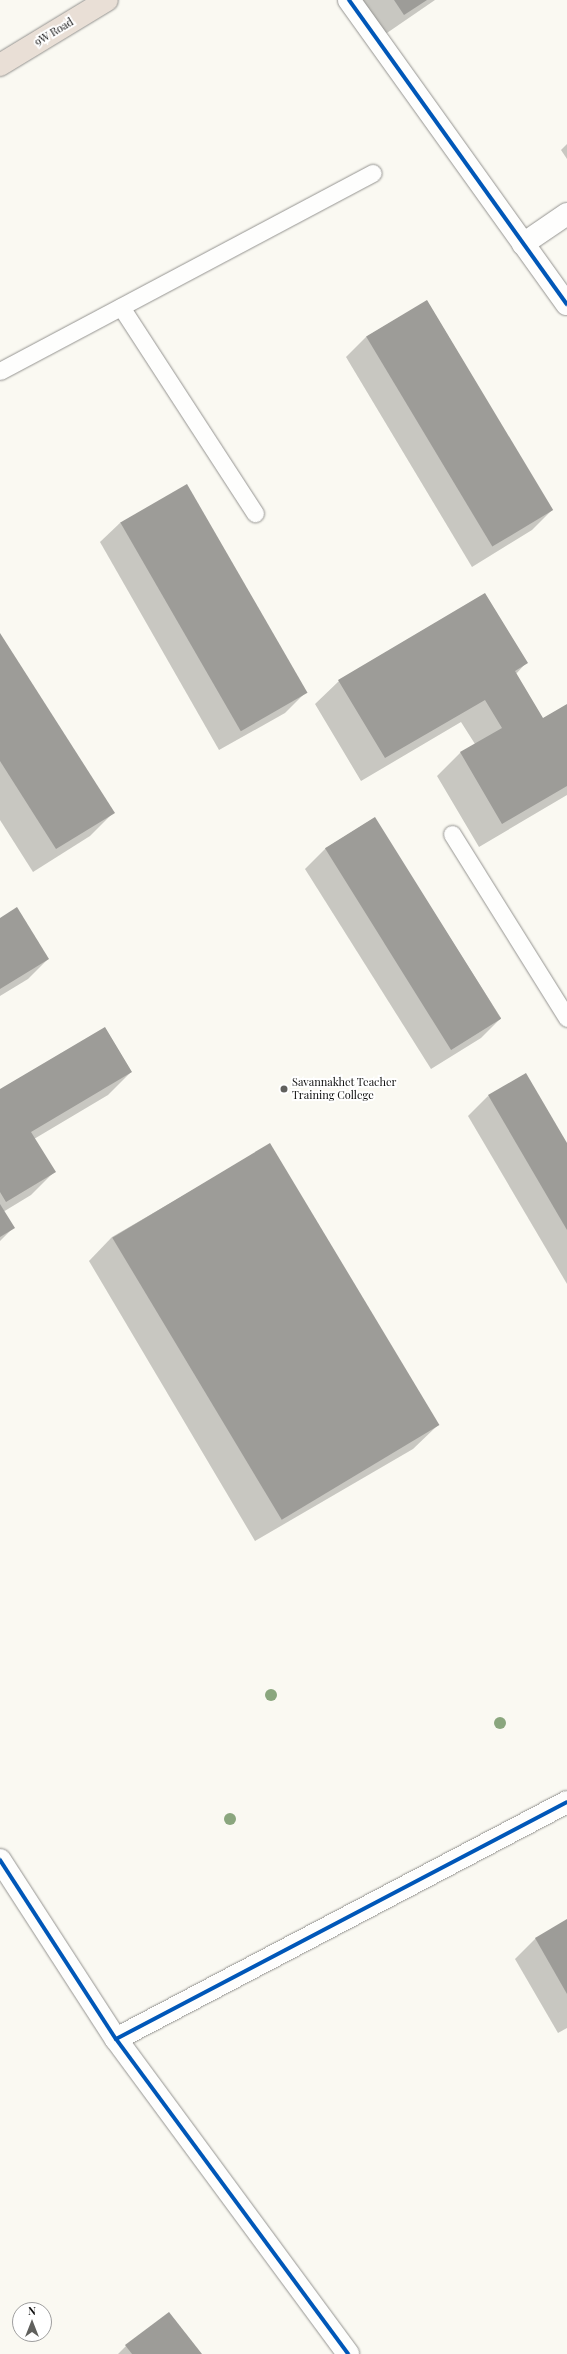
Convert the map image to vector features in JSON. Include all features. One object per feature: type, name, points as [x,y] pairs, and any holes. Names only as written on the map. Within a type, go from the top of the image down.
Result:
[{"type":"highway","name":"9W Road","points":[[0,65],[107,0]]},
{"type":"street","points":[[349,0],[567,304]]},
{"type":"street","points":[[523,244],[567,214]]},
{"type":"street","points":[[116,2039],[567,1802]]},
{"type":"street","points":[[0,1860],[116,2039],[348,2354]]},
{"type":"lane","points":[[0,371],[373,173]]},
{"type":"lane","points":[[121,308],[255,514]]},
{"type":"lane","points":[[452,834],[567,1018]]},
{"type":"building","points":[[394,0],[427,0],[404,15]]},
{"type":"building","points":[[427,300],[553,510],[492,547],[366,337]]},
{"type":"building","points":[[187,484],[308,693],[241,731],[120,522]]},
{"type":"building","points":[[485,593],[528,663],[515,671],[543,718],[567,704],[567,786],[502,824],[460,752],[502,728],[485,700],[385,758],[338,680]]},
{"type":"building","points":[[0,633],[115,813],[56,849],[0,761]]},
{"type":"building","points":[[375,817],[501,1019],[451,1050],[325,848]]},
{"type":"building","points":[[17,907],[49,959],[0,989],[0,918]]},
{"type":"building","points":[[105,1027],[132,1072],[31,1132],[56,1172],[6,1202],[0,1192],[0,1089]]},
{"type":"building","points":[[526,1073],[567,1143],[567,1230],[488,1095]]},
{"type":"building","points":[[270,1143],[439,1425],[282,1520],[112,1238]]},
{"type":"building","points":[[0,1204],[15,1228],[0,1237]]},
{"type":"building","points":[[567,1919],[567,1994],[535,1938]]},
{"type":"building","points":[[169,2312],[202,2354],[132,2354],[125,2345]]},
{"type":"cycle path","points":[[349,0],[567,304]]},
{"type":"cycle path","points":[[116,2039],[567,1802]]},
{"type":"cycle path","points":[[0,1860],[116,2039],[348,2354]]},
{"type":"place","name":"Savannakhet Teacher Training College","points":[[284,1089]]}]
